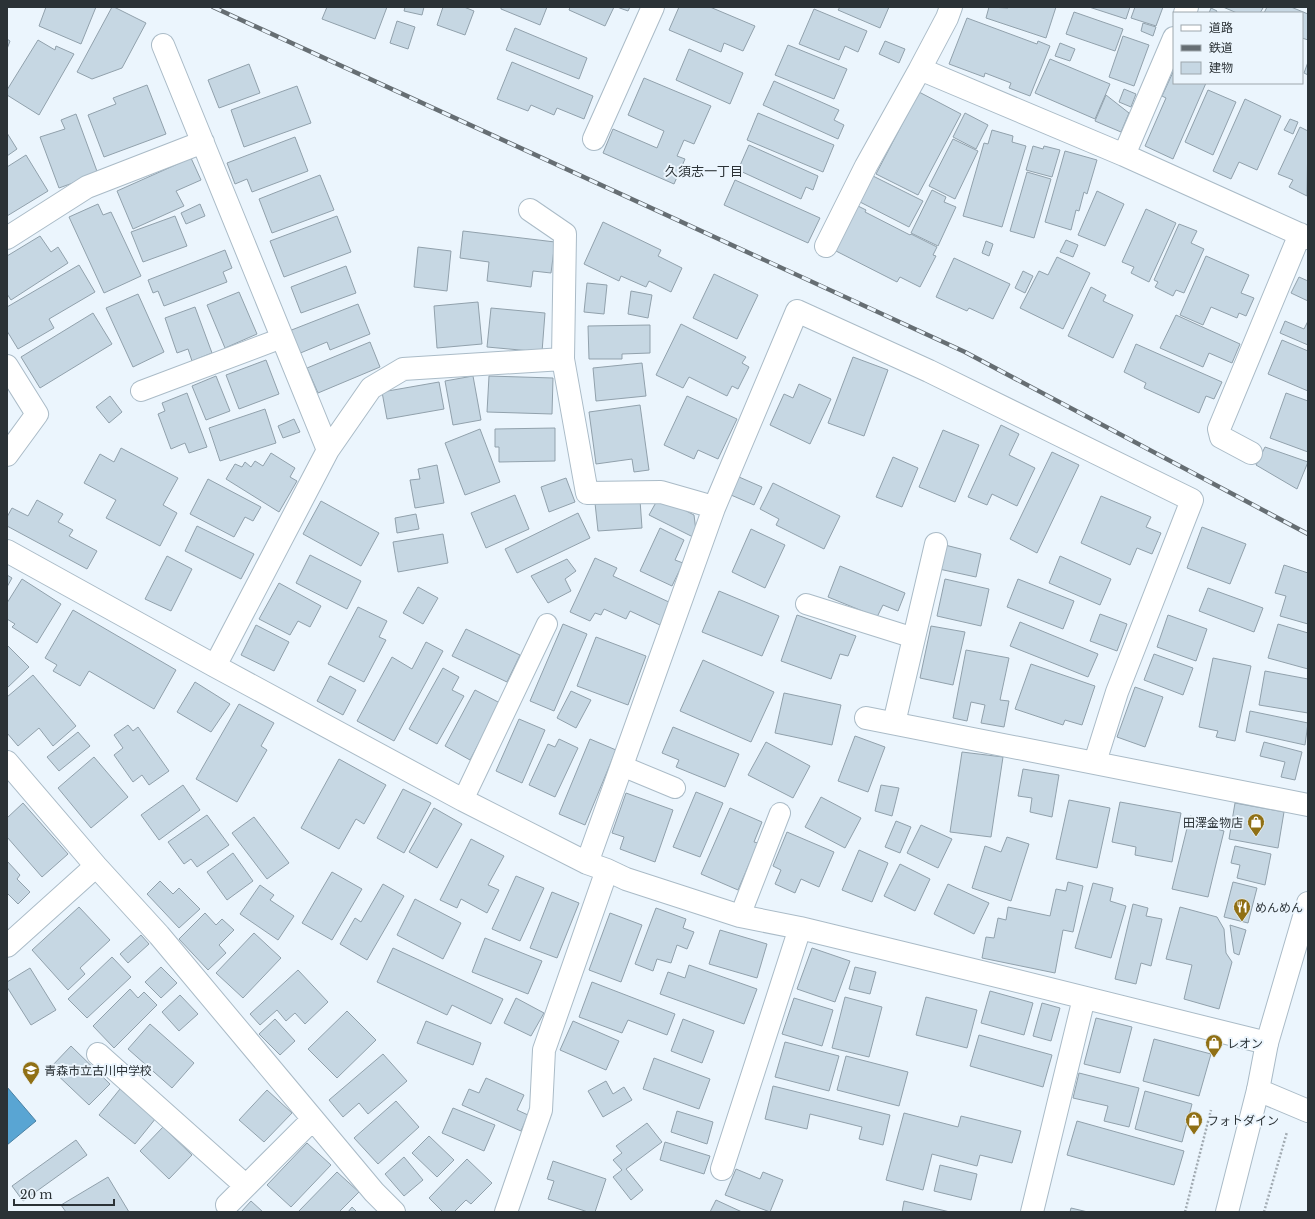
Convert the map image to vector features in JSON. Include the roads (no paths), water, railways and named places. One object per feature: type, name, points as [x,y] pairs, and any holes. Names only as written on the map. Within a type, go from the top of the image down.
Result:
[{"type":"street","points":[[594,139],[653,7]]},
{"type":"street","points":[[826,246],[866,166],[920,69],[947,18],[951,7]]},
{"type":"street","points":[[1124,155],[1173,40]]},
{"type":"street","points":[[163,45],[328,450]]},
{"type":"street","points":[[920,69],[1124,155],[1304,236],[1219,429],[1221,437],[1251,453]]},
{"type":"street","points":[[7,238],[88,187],[203,142]]},
{"type":"street","points":[[530,210],[565,234],[563,359],[587,493],[661,492],[714,508]]},
{"type":"street","points":[[506,1212],[541,1110],[544,1050],[597,867],[622,766],[714,508],[797,311],[928,370],[1192,500],[1116,692],[1095,762]]},
{"type":"street","points":[[215,666],[328,450],[371,388],[403,369],[563,359]]},
{"type":"street","points":[[7,366],[37,414],[7,455]]},
{"type":"street","points":[[894,724],[936,544]]},
{"type":"street","points":[[7,551],[215,666],[463,800],[597,867],[626,879],[740,916],[800,928],[1267,1043]]},
{"type":"street","points":[[866,718],[1308,805]]},
{"type":"street","points":[[7,762],[96,866],[159,935],[374,1192],[394,1212]]},
{"type":"street","points":[[7,946],[96,866]]},
{"type":"street","points":[[1227,1212],[1258,1090],[1267,1043],[1308,903]]},
{"type":"street","points":[[722,1169],[800,928]]},
{"type":"street","points":[[1032,1212],[1084,998]]},
{"type":"street","points":[[98,1054],[246,1186]]},
{"type":"street","points":[[1258,1090],[1308,1111]]},
{"type":"street","points":[[227,1205],[313,1119]]},
{"type":"lane","points":[[141,390],[282,338]]},
{"type":"lane","points":[[806,604],[914,638]]},
{"type":"lane","points":[[463,800],[547,624]]},
{"type":"lane","points":[[622,766],[675,788]]},
{"type":"lane","points":[[740,916],[780,813]]},
{"type":"water","points":[[7,1087],[36,1121],[7,1145]]},
{"type":"railway","points":[[213,7],[965,352],[1308,534]]},
{"type":"place","name":"田澤金物店","points":[[1256,837]]},
{"type":"place","name":"めんめん","points":[[1242,922]]},
{"type":"place","name":"レオン","points":[[1214,1058]]},
{"type":"place","name":"青森市立古川中学校","points":[[31,1085]]},
{"type":"place","name":"フォトダイン","points":[[1194,1135]]},
{"type":"district","name":"久須志一丁目","points":[[704,171]]}]
